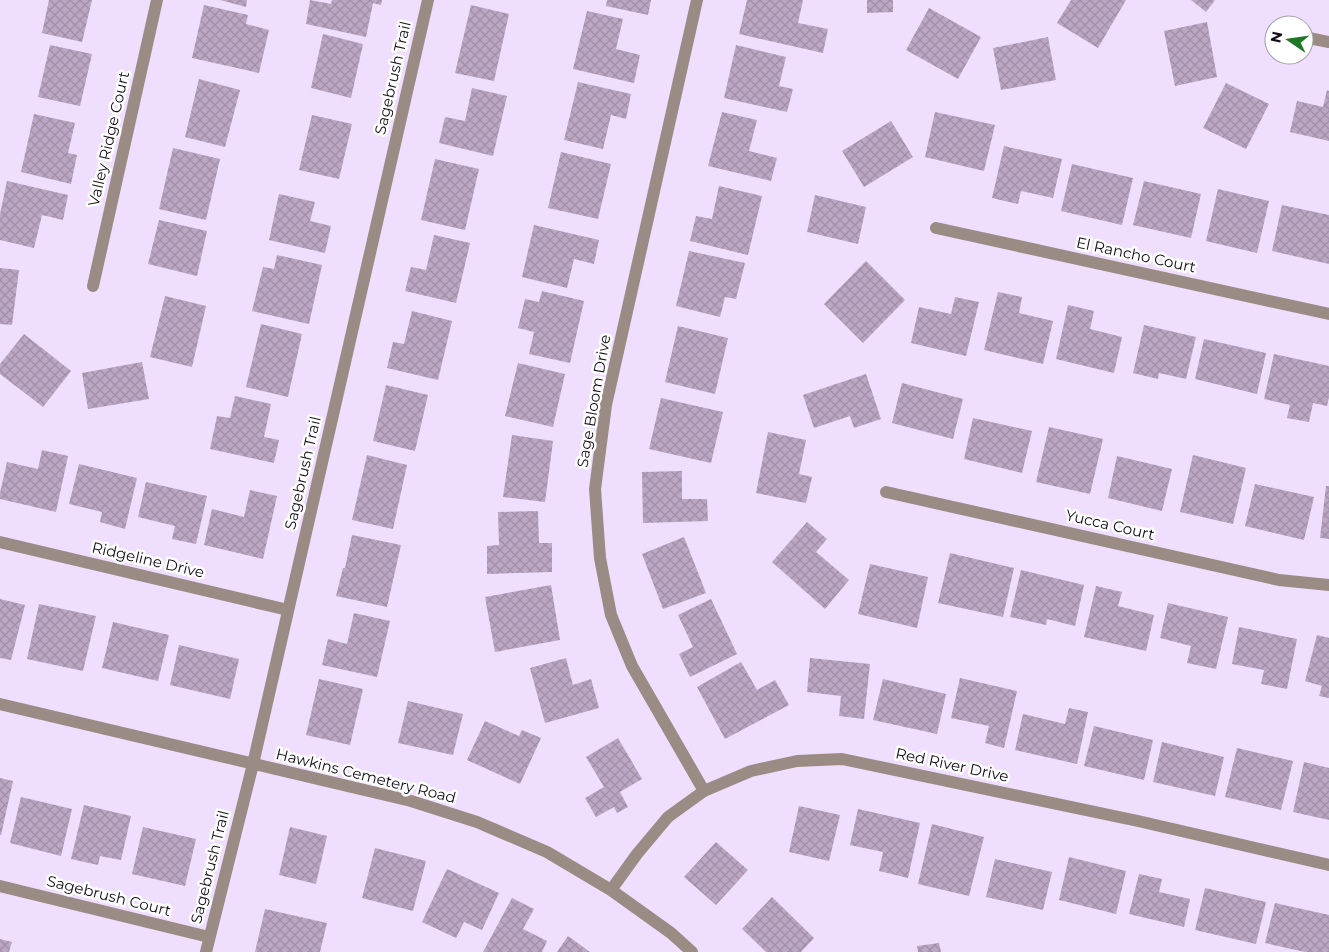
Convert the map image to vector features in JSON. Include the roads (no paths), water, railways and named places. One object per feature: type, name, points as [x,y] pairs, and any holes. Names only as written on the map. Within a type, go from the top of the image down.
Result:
[{"type":"street","name":"Valley Ridge Court","points":[[93,286],[157,0]]},
{"type":"street","name":"Sagebrush Trail","points":[[206,952],[253,764],[428,0]]},
{"type":"street","name":"Sage Bloom Drive","points":[[697,0],[606,404],[595,489],[600,558],[611,615],[632,666],[704,791]]},
{"type":"street","points":[[1314,39],[1329,42]]},
{"type":"street","name":"El Rancho Court","points":[[936,228],[1329,314]]},
{"type":"street","name":"Yucca Court","points":[[886,492],[1279,580],[1329,585]]},
{"type":"street","name":"Ridgeline Drive","points":[[0,542],[288,610]]},
{"type":"street","name":"Hawkins Cemetery Road","points":[[0,704],[411,801],[477,822],[546,852],[612,890],[671,933],[692,952]]},
{"type":"street","name":"Red River Drive","points":[[612,890],[637,854],[668,817],[704,791],[751,771],[797,762],[842,759],[1138,821],[1329,865]]},
{"type":"street","name":"Sagebrush Court","points":[[0,886],[210,937]]}]
